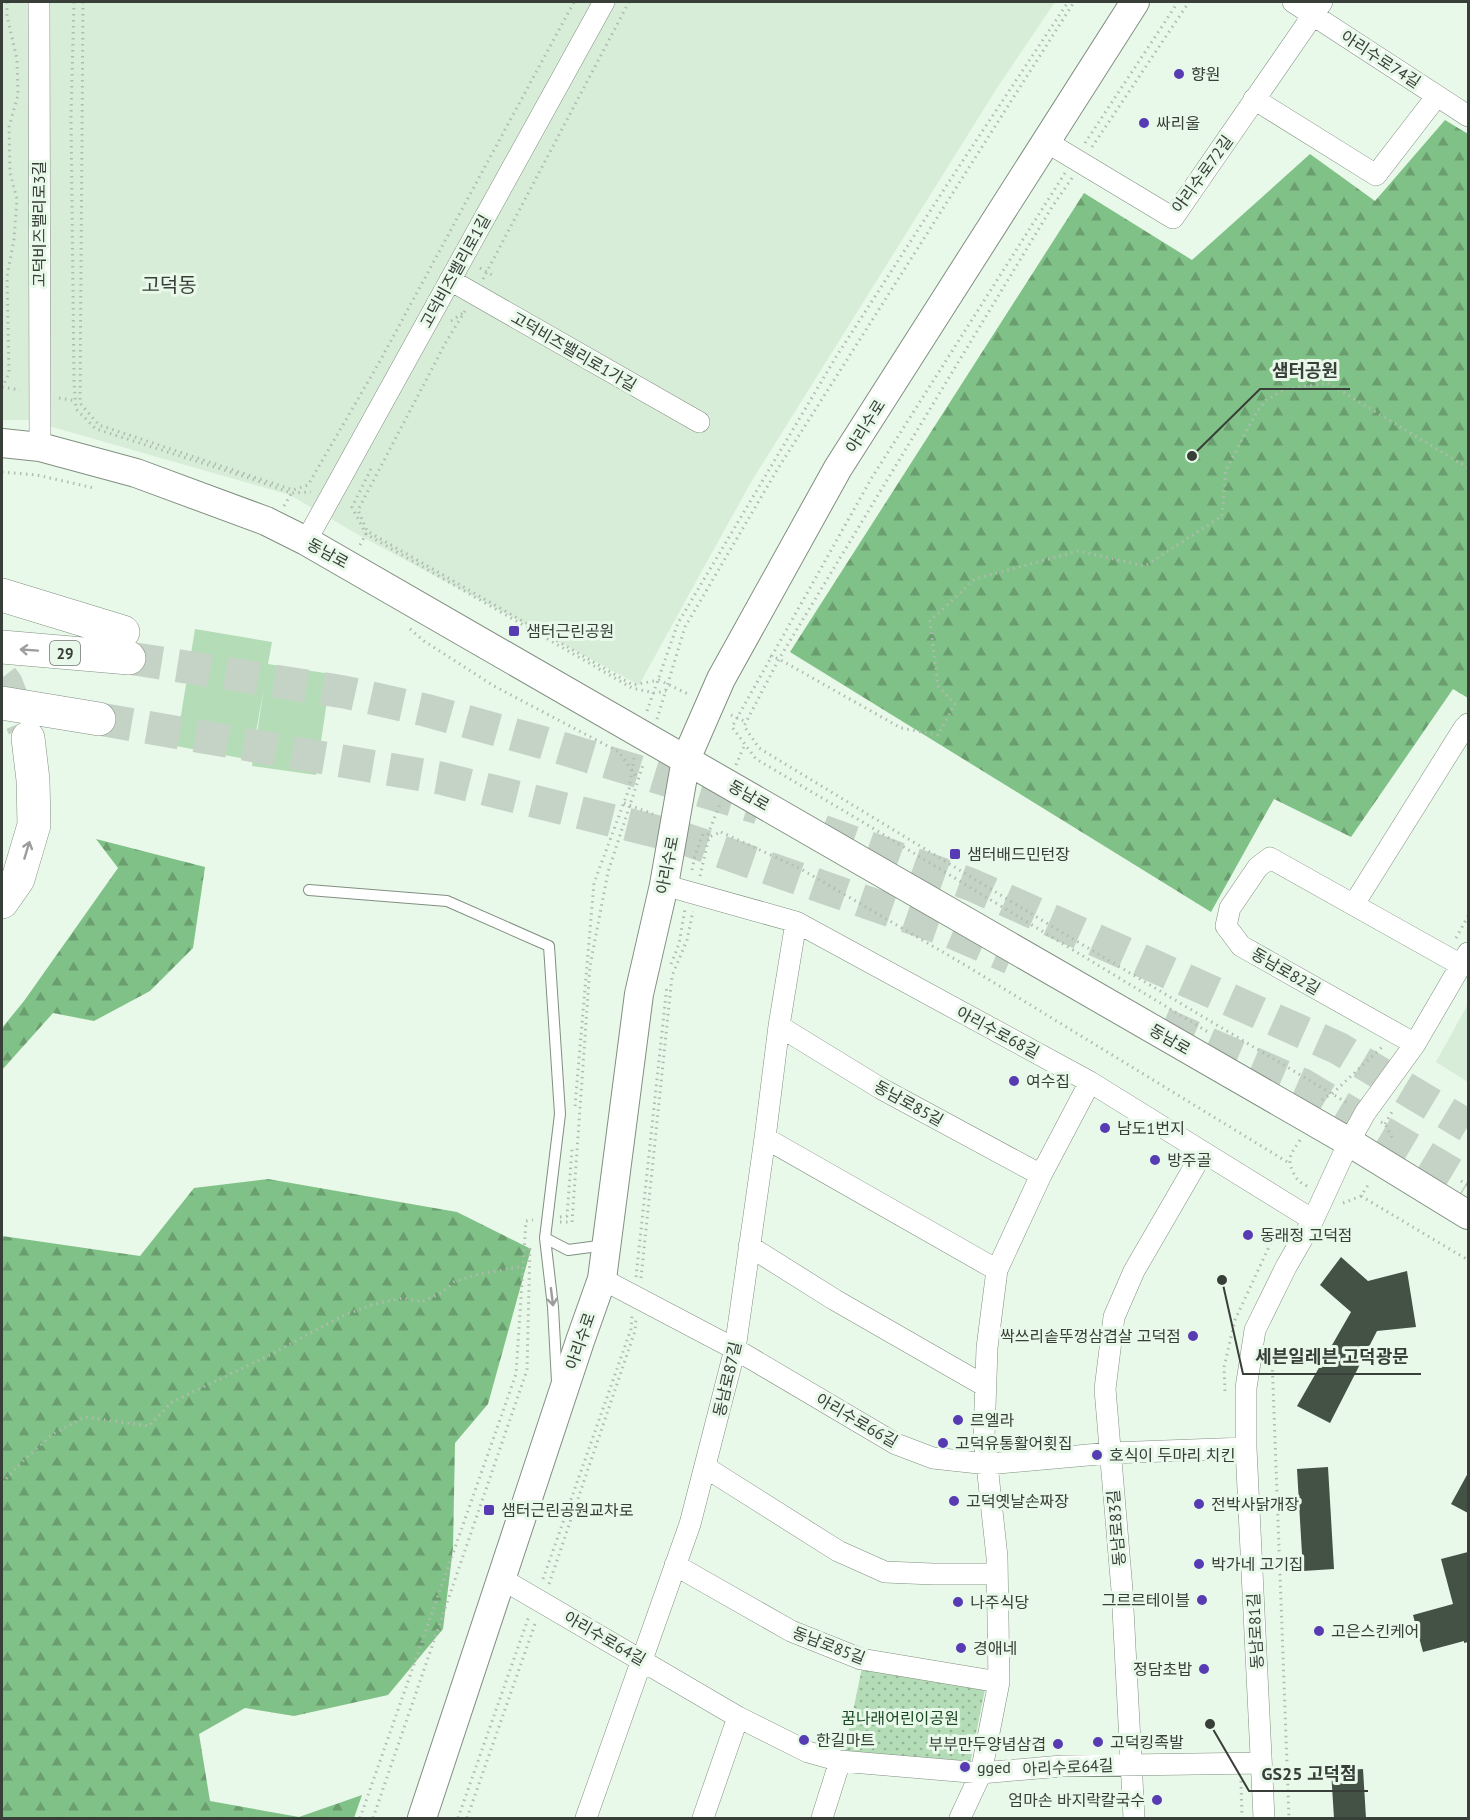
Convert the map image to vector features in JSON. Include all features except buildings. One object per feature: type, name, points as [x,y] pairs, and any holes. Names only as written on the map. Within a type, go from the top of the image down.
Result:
[{"type":"highway","name":"29","points":[[2,596],[126,645],[2,647]]},
{"type":"highway","points":[[2,702],[99,718],[14,729],[33,780],[34,825],[18,879],[2,902]]},
{"type":"main road","name":"아리수로","points":[[422,1818],[602,1280],[639,994],[676,888],[686,759],[721,679],[838,468],[1135,2]]},
{"type":"main road","name":"동남로","points":[[2,443],[40,447],[136,473],[266,521],[306,541],[1349,1142],[1468,1215]]},
{"type":"street","name":"고덕비즈밸리로3길","points":[[39,2],[40,447]]},
{"type":"street","name":"고덕비즈밸리로1길","points":[[306,541],[604,2]]},
{"type":"street","name":"아리수로74길","points":[[1293,2],[1318,8],[1437,96],[1468,116]]},
{"type":"street","name":"아리수로72길","points":[[1045,141],[1173,218],[1318,8]]},
{"type":"street","points":[[1254,99],[1376,175],[1437,96]]},
{"type":"street","name":"고덕비즈밸리로1가길","points":[[450,280],[699,422]]},
{"type":"street","points":[[1354,904],[1468,724]]},
{"type":"street","name":"동남로82길","points":[[1349,1142],[1365,1113],[1415,1044],[1465,959],[1354,904],[1270,858],[1258,867],[1230,908],[1226,926],[1241,946],[1415,1044]]},
{"type":"street","name":"아리수로68길","points":[[676,888],[796,922],[1090,1082],[1313,1220]]},
{"type":"street","name":"동남로87길","points":[[586,1818],[690,1524],[735,1349],[779,1026],[796,922]]},
{"type":"street","name":"동남로85길","points":[[779,1026],[879,1088],[1041,1175]]},
{"type":"street","points":[[960,1818],[981,1773],[999,1683],[998,1557],[984,1437],[987,1348],[997,1270],[1041,1175],[1090,1082]]},
{"type":"street","points":[[765,1138],[997,1270]]},
{"type":"street","name":"동남로81길","points":[[1264,1818],[1246,1448],[1246,1388],[1255,1330],[1313,1220],[1349,1142]]},
{"type":"street","name":"동남로83길","points":[[1134,1818],[1122,1590],[1105,1389],[1114,1317],[1134,1271],[1203,1152]]},
{"type":"street","points":[[749,1246],[835,1300],[986,1386]]},
{"type":"street","name":"아리수로66길","points":[[602,1280],[735,1349],[896,1444],[933,1458],[988,1464],[1110,1453],[1246,1448]]},
{"type":"street","points":[[705,1467],[838,1551],[885,1572],[997,1574]]},
{"type":"street","name":"동남로85길","points":[[675,1565],[791,1631],[861,1659],[999,1683]]},
{"type":"street","name":"아리수로64길","points":[[502,1579],[738,1716],[808,1752],[840,1761],[981,1773],[1062,1766],[1261,1763]]},
{"type":"street","points":[[703,1818],[738,1716]]},
{"type":"street","points":[[822,1818],[840,1761]]},
{"type":"lane","points":[[309,891],[447,901],[549,946],[560,1114],[545,1238],[553,1307],[558,1407]]},
{"type":"lane","points":[[545,1238],[568,1250],[607,1245]]},
{"type":"path","points":[[2,388],[9,373],[7,278],[15,239],[17,200],[10,173],[9,127],[18,95],[17,59],[7,16],[7,2]]},
{"type":"path","points":[[74,2],[71,127],[76,409],[96,429],[252,479],[291,494],[320,492]]},
{"type":"path","points":[[82,2],[80,403],[99,425],[293,490],[308,486],[369,380],[574,2]]},
{"type":"path","points":[[485,273],[629,2]]},
{"type":"path","points":[[530,1235],[530,1225],[567,1216],[594,883],[629,789],[639,732],[678,623],[836,357],[1068,2]]},
{"type":"path","points":[[1178,2],[1078,161],[779,659],[744,726],[759,748],[1332,1094]]},
{"type":"path","points":[[1190,2],[1032,222],[871,479],[732,727],[756,759],[1213,1035]]},
{"type":"path","points":[[449,322],[465,312],[446,342],[358,510],[368,531],[633,685],[659,680]]},
{"type":"path","points":[[2,377],[9,373]]},
{"type":"path","points":[[770,656],[901,728],[938,735],[955,704],[938,686],[930,621],[975,579],[1078,551],[1144,566],[1222,516],[1226,470],[1256,413],[1266,400],[1286,389],[1328,383],[1468,468]]},
{"type":"path","points":[[372,465],[352,507],[366,534],[632,688],[654,693],[666,691]]},
{"type":"path","points":[[2,472],[37,475],[95,488]]},
{"type":"path","points":[[403,623],[424,642],[494,686],[619,752],[638,779]]},
{"type":"path","points":[[458,1818],[631,1329],[668,973],[679,944],[676,888],[695,855],[703,834],[721,831],[801,869],[965,965],[1289,1163]]},
{"type":"path","points":[[1314,1095],[1323,1100]]},
{"type":"path","points":[[1385,1124],[1394,1143]]},
{"type":"path","points":[[360,1818],[516,1374],[526,1221],[572,1222],[578,1136]]},
{"type":"path","points":[[1290,1157],[1289,1163],[1297,1181]]},
{"type":"path","points":[[1340,1203],[1361,1196],[1468,1260]]},
{"type":"path","points":[[373,1818],[527,1370],[530,1246]]},
{"type":"path","points":[[2,1483],[53,1434],[86,1417],[149,1425],[172,1402],[270,1356],[342,1316],[374,1304],[403,1298],[422,1302],[441,1293],[454,1282],[476,1275],[523,1266]]},
{"type":"path","points":[[1272,1348],[1289,1818]]},
{"type":"shaded area","points":[[2,2],[1055,2],[997,88],[751,482],[639,685],[357,534],[290,495],[28,420],[2,420]]},
{"type":"shaded area","points":[[1468,1004],[1468,1082],[1436,1062]]},
{"type":"green space","points":[[1445,120],[1468,134],[1468,698],[1453,689],[1351,837],[1274,799],[1211,912],[790,652],[1084,193],[1192,260],[1310,154],[1375,201]]},
{"type":"green space","points":[[195,629],[272,642],[268,664],[331,674],[316,775],[252,766],[264,688],[251,760],[176,746]]},
{"type":"green space","points":[[96,839],[205,867],[193,948],[150,991],[94,1021],[53,1013],[2,1070],[2,1028],[24,1001],[118,868]]},
{"type":"green space","points":[[268,1179],[457,1212],[531,1249],[488,1404],[455,1443],[453,1548],[443,1629],[388,1695],[294,1716],[245,1708],[199,1734],[210,1801],[299,1817],[362,1795],[354,1818],[2,1818],[2,1236],[140,1256],[194,1188]]},
{"type":"green space","name":"꿈나래어린이공원","points":[[863,1663],[986,1684],[968,1774],[843,1759]]},
{"type":"tunnel","points":[[129,658],[344,692],[425,710],[541,742],[759,808]]},
{"type":"tunnel","points":[[2,678],[24,728]]},
{"type":"tunnel","points":[[99,719],[440,778],[679,837],[949,931],[1011,958]]},
{"type":"tunnel","points":[[822,831],[972,885],[1338,1048],[1468,1126]]},
{"type":"tunnel","points":[[1163,1024],[1303,1085],[1468,1183]]},
{"type":"place","name":"향원","points":[[1179,74]]},
{"type":"place","name":"싸리울","points":[[1144,123]]},
{"type":"place","name":"샘터공원","points":[[1192,456]]},
{"type":"place","name":"샘터근린공원","points":[[514,631]]},
{"type":"place","name":"샘터배드민턴장","points":[[955,854]]},
{"type":"place","name":"여수집","points":[[1014,1081]]},
{"type":"place","name":"남도1번지","points":[[1105,1128]]},
{"type":"place","name":"방주골","points":[[1155,1160]]},
{"type":"place","name":"동래정 고덕점","points":[[1248,1235]]},
{"type":"place","name":"세븐일레븐 고덕광문","points":[[1222,1280]]},
{"type":"place","name":"싹쓰리솥뚜껑삼겹살 고덕점","points":[[1193,1336]]},
{"type":"place","name":"르엘라","points":[[958,1420]]},
{"type":"place","name":"고덕유통활어횟집","points":[[943,1443]]},
{"type":"place","name":"호식이 두마리 치킨","points":[[1097,1455]]},
{"type":"place","name":"고덕옛날손짜장","points":[[954,1501]]},
{"type":"place","name":"전박사닭개장","points":[[1199,1504]]},
{"type":"place","name":"샘터근린공원교차로","points":[[489,1510]]},
{"type":"place","name":"박가네 고기집","points":[[1199,1564]]},
{"type":"place","name":"그르르테이블","points":[[1202,1600]]},
{"type":"place","name":"나주식당","points":[[958,1602]]},
{"type":"place","name":"고은스킨케어","points":[[1319,1631]]},
{"type":"place","name":"경애네","points":[[961,1648]]},
{"type":"place","name":"정담초밥","points":[[1204,1669]]},
{"type":"place","name":"GS25 고덕점","points":[[1210,1724]]},
{"type":"place","name":"한길마트","points":[[804,1740]]},
{"type":"place","name":"고덕킹족발","points":[[1098,1742]]},
{"type":"place","name":"부부만두양념삼겹","points":[[1058,1744]]},
{"type":"place","name":"gged","points":[[965,1767]]},
{"type":"place","name":"엄마손 바지락칼국수","points":[[1157,1800]]},
{"type":"district","name":"고덕동","points":[[169,285]]}]
